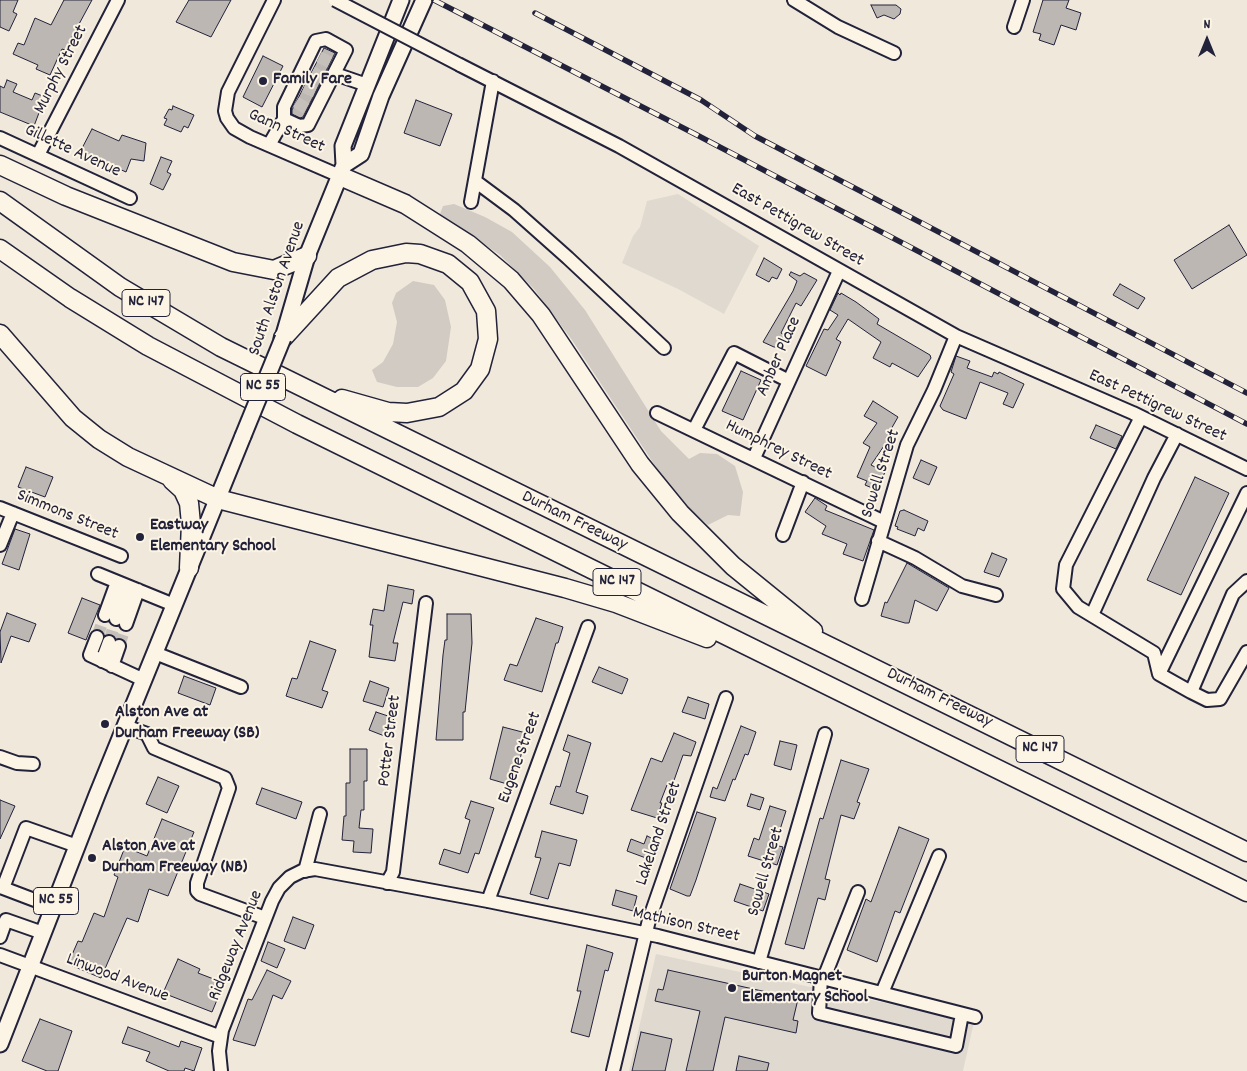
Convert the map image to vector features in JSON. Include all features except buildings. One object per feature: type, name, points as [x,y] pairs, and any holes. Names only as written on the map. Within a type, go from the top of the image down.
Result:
[{"type":"highway","points":[[0,165],[66,196],[233,262],[274,270],[308,256]]},
{"type":"highway","points":[[342,170],[410,207],[468,244],[511,280],[540,314],[640,464],[680,513],[734,566],[833,647]]},
{"type":"highway","name":"Durham Freeway","points":[[0,202],[128,292],[214,343],[1247,852]]},
{"type":"highway","name":"Durham Freeway","points":[[0,249],[111,324],[206,377],[1247,892]]},
{"type":"highway","points":[[282,338],[338,278],[357,266],[390,256],[420,254],[448,264],[470,282],[486,311],[488,339],[480,369],[464,391],[439,406],[424,412],[388,412],[302,388]]},
{"type":"highway","points":[[0,334],[73,418],[112,448],[165,476],[218,499],[565,588],[616,603],[718,643],[764,654]]},
{"type":"highway","points":[[165,476],[183,490],[189,504],[191,524],[189,568]]},
{"type":"main road","name":"NC 55","points":[[342,170],[342,146],[400,0]]},
{"type":"main road","points":[[342,170],[362,154],[381,96],[424,0]]},
{"type":"main road","name":"South Alston Avenue","points":[[0,1044],[77,846],[282,338],[308,256],[342,170]]},
{"type":"street","name":"Murphy Street","points":[[38,156],[118,0]]},
{"type":"street","name":"Gann Street","points":[[274,0],[232,81],[225,111],[234,128],[269,145],[342,170]]},
{"type":"street","name":"East Pettigrew Street","points":[[335,0],[619,146],[956,336],[1141,417],[1247,469]]},
{"type":"street","points":[[794,0],[838,27],[894,53]]},
{"type":"street","points":[[1014,27],[1023,0]]},
{"type":"street","points":[[269,145],[284,119],[284,107],[302,106],[320,94],[346,50],[326,39],[316,41],[315,54],[300,85],[302,106],[308,125],[299,126],[284,119]]},
{"type":"street","points":[[332,73],[367,85]]},
{"type":"street","points":[[472,202],[493,82]]},
{"type":"street","name":"Gillette Avenue","points":[[0,138],[130,198]]},
{"type":"street","points":[[475,181],[514,210],[664,348]]},
{"type":"street","name":"Amber Place","points":[[754,458],[839,271]]},
{"type":"street","name":"Sowell Street","points":[[862,598],[907,445],[934,390],[956,336]]},
{"type":"street","points":[[694,430],[734,354],[789,381]]},
{"type":"street","name":"Humphrey Street","points":[[657,413],[884,522]]},
{"type":"street","points":[[1141,417],[1066,565],[1063,589],[1078,607],[1154,653],[1159,674],[1207,700],[1220,699],[1247,652]]},
{"type":"street","points":[[1092,615],[1154,478],[1177,434]]},
{"type":"street","points":[[783,535],[803,482]]},
{"type":"street","points":[[1159,674],[1247,493]]},
{"type":"street","name":"Simmons Street","points":[[0,508],[121,556]]},
{"type":"street","points":[[0,545],[13,513]]},
{"type":"street","points":[[878,541],[915,558],[962,586],[996,595]]},
{"type":"street","points":[[98,574],[174,605]]},
{"type":"street","points":[[1191,692],[1233,594],[1247,580]]},
{"type":"street","points":[[127,586],[116,619],[127,586]]},
{"type":"street","name":"Potter Street","points":[[387,882],[393,872],[426,603]]},
{"type":"street","name":"Eugene Street","points":[[488,901],[588,627]]},
{"type":"street","points":[[97,637],[90,655],[144,680]]},
{"type":"street","points":[[107,663],[114,644]]},
{"type":"street","points":[[155,653],[241,687]]},
{"type":"street","name":"Lakeland Street","points":[[613,1071],[645,934],[726,698]]},
{"type":"street","points":[[125,726],[147,734],[154,748],[225,778],[229,788],[197,883],[197,891],[265,918]]},
{"type":"street","name":"Sowell Street","points":[[759,962],[825,734]]},
{"type":"street","points":[[0,757],[17,763],[32,764]]},
{"type":"street","points":[[305,871],[320,814]]},
{"type":"street","points":[[53,907],[3,888],[26,828],[77,846]]},
{"type":"street","points":[[882,993],[939,856]]},
{"type":"street","name":"Ridgeway Avenue","points":[[222,1071],[219,1051],[221,1037],[265,918],[279,888],[290,877],[305,871],[328,870],[387,882]]},
{"type":"street","name":"Mathison Street","points":[[387,882],[645,934],[759,962],[823,978],[969,1015],[956,1046],[819,1013],[823,978]]},
{"type":"street","points":[[823,978],[858,892]]},
{"type":"street","points":[[0,937],[6,920],[43,933]]},
{"type":"street","name":"Linwood Avenue","points":[[0,956],[221,1037]]},
{"type":"shaded area","points":[[678,194],[759,246],[724,314],[678,289],[622,263],[633,236],[640,227],[647,201]]},
{"type":"shaded area","points":[[454,204],[485,217],[512,232],[550,267],[585,310],[661,431],[689,459],[700,453],[717,454],[735,466],[743,492],[740,516],[728,515],[708,525],[668,485],[572,340],[534,289],[500,255],[440,214],[443,206]]},
{"type":"shaded area","points":[[413,281],[434,285],[445,300],[451,327],[446,361],[433,378],[418,387],[397,387],[377,382],[372,370],[383,362],[393,344],[397,322],[392,303],[396,293]]},
{"type":"shaded area","name":"Burton Magnet Elementary School","points":[[656,954],[974,1022],[963,1071],[629,1071]]},
{"type":"tunnel","points":[[319,57],[331,63]]},
{"type":"tunnel","points":[[312,72],[323,78]]},
{"type":"tunnel","points":[[304,87],[316,92]]},
{"type":"tunnel","points":[[296,102],[307,109]]},
{"type":"tunnel","points":[[97,637],[105,615]]},
{"type":"tunnel","points":[[109,642],[116,619]]},
{"type":"tunnel","points":[[119,646],[126,624]]},
{"type":"railway","points":[[434,0],[695,134],[1247,424]]},
{"type":"railway","points":[[535,13],[701,100],[755,136],[1247,393]]},
{"type":"place","name":"Family Fare","points":[[263,81]]},
{"type":"place","name":"Eastway Elementary School","points":[[140,537]]},
{"type":"place","name":"Alston Ave at Durham Freeway (SB)","points":[[105,724]]},
{"type":"place","name":"Alston Ave at Durham Freeway (NB)","points":[[92,858]]},
{"type":"place","name":"Burton Magnet Elementary School","points":[[732,988]]}]
